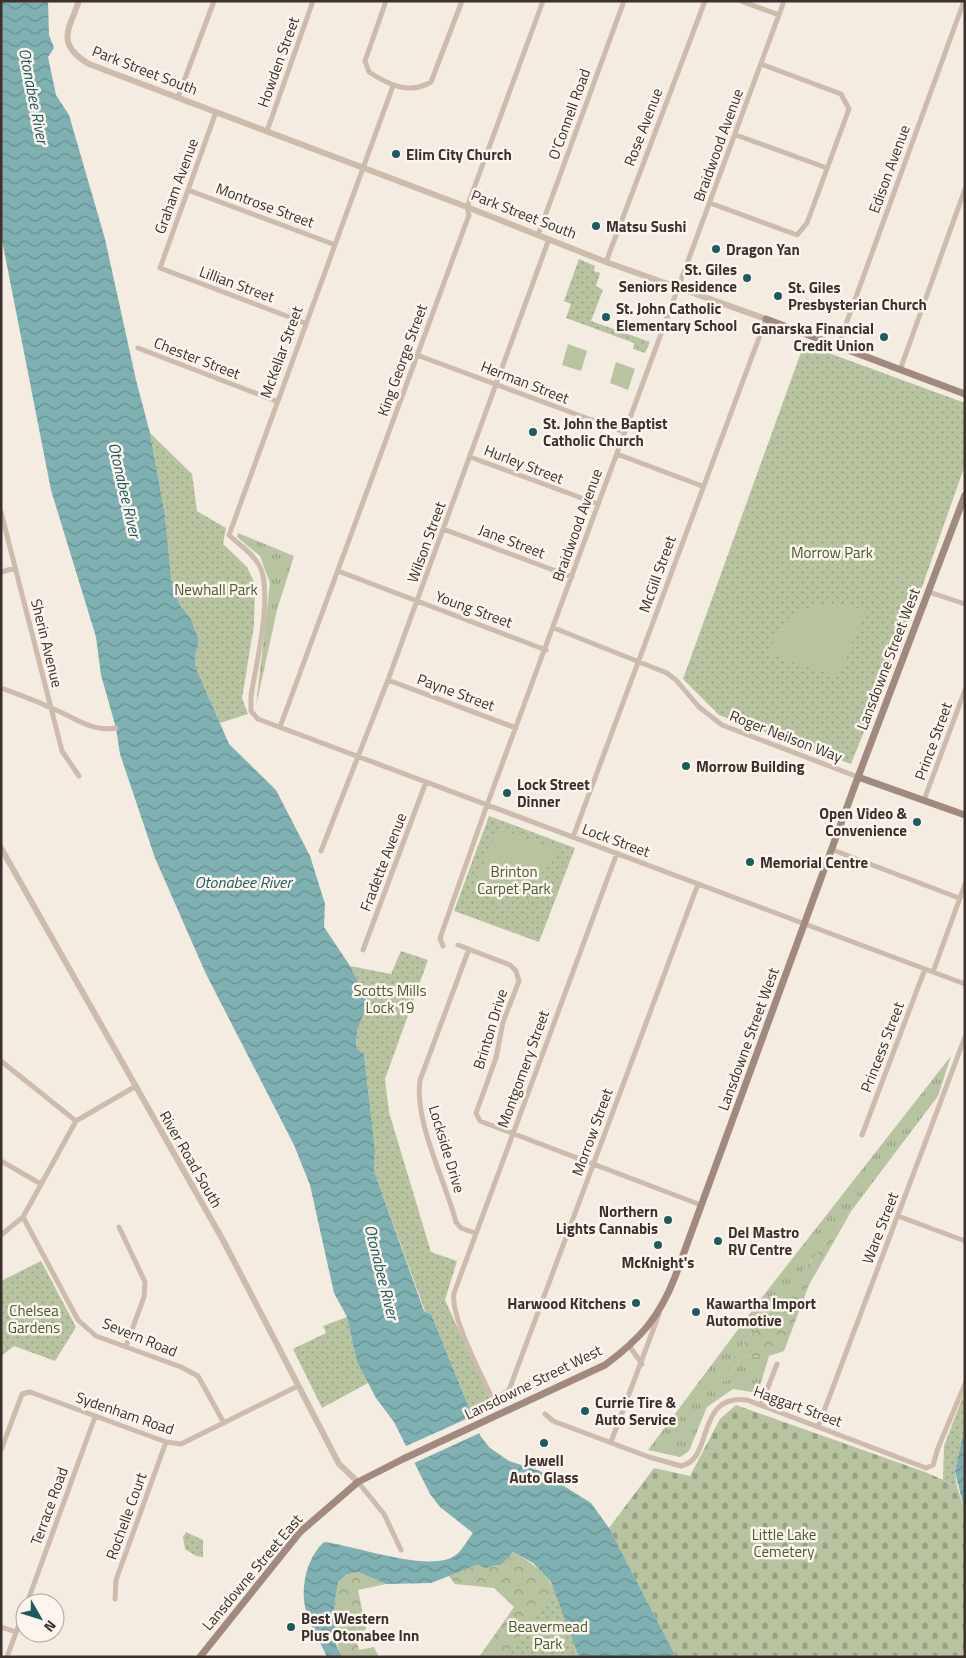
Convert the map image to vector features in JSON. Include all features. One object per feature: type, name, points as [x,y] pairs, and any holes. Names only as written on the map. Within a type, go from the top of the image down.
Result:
[{"type":"main road","name":"Park Street South","points":[[766,319],[965,394]]},
{"type":"main road","name":"Lansdowne Street West","points":[[403,1459],[605,1365],[630,1347],[645,1332],[660,1312],[833,850],[858,777],[965,495]]},
{"type":"main road","points":[[858,777],[965,815]]},
{"type":"main road","name":"Lansdowne Street East","points":[[200,1657],[300,1532],[358,1482],[403,1459]]},
{"type":"street","name":"Park Street South","points":[[79,1],[67,35],[69,47],[74,55],[89,64],[467,207],[606,262],[766,319]]},
{"type":"street","points":[[178,97],[214,1]]},
{"type":"street","name":"Howden Street","points":[[267,131],[313,1]]},
{"type":"street","points":[[386,1],[365,61],[369,72],[393,86],[419,89],[431,82],[462,1]]},
{"type":"street","name":"King George Street","points":[[280,727],[469,215],[467,207],[543,1]]},
{"type":"street","name":"O'Connell Road","points":[[538,235],[624,1]]},
{"type":"street","name":"Rose Avenue","points":[[606,262],[704,1]]},
{"type":"street","points":[[741,1],[779,15]]},
{"type":"street","name":"Braidwood Avenue","points":[[443,946],[440,938],[624,432],[736,135],[784,1]]},
{"type":"street","name":"Edison Avenue","points":[[838,346],[964,1]]},
{"type":"street","points":[[710,203],[797,235],[807,223],[849,109],[846,99],[841,94],[760,64]]},
{"type":"street","name":"McKellar Street","points":[[258,719],[251,711],[251,696],[265,602],[266,582],[260,565],[229,535],[333,244],[393,86]]},
{"type":"street","name":"Graham Avenue","points":[[160,268],[216,112]]},
{"type":"street","points":[[736,135],[826,168]]},
{"type":"street","points":[[900,370],[965,189]]},
{"type":"street","name":"Montrose Street","points":[[188,190],[333,244]]},
{"type":"street","name":"Wilson Street","points":[[321,851],[388,680],[550,239]]},
{"type":"street","name":"Lillian Street","points":[[160,268],[305,323]]},
{"type":"street","name":"McGill Street","points":[[574,837],[702,486],[766,319]]},
{"type":"street","name":"Chester Street","points":[[138,348],[276,401]]},
{"type":"street","name":"Herman Street","points":[[417,356],[624,432]]},
{"type":"street","points":[[616,454],[702,486]]},
{"type":"street","name":"Hurley Street","points":[[470,457],[598,504]]},
{"type":"street","name":"Sherin Avenue","points":[[1,512],[62,751],[78,776]]},
{"type":"street","name":"Jane Street","points":[[444,529],[572,577]]},
{"type":"street","points":[[1,572],[15,568]]},
{"type":"street","name":"Young Street","points":[[338,571],[546,650]]},
{"type":"street","points":[[929,592],[965,604]]},
{"type":"street","name":"Roger Neilson Way","points":[[554,628],[640,660],[671,676],[699,707],[722,725],[858,777]]},
{"type":"street","name":"Payne Street","points":[[388,680],[516,728]]},
{"type":"street","points":[[1,688],[51,707],[89,726],[106,730],[116,728]]},
{"type":"street","name":"Prince Street","points":[[924,800],[965,690]]},
{"type":"street","name":"Lock Street","points":[[258,719],[965,984]]},
{"type":"street","name":"Fradette Avenue","points":[[363,950],[426,782]]},
{"type":"street","name":"River Road South","points":[[1,848],[224,1242],[339,1464],[358,1482]]},
{"type":"street","points":[[833,850],[960,898]]},
{"type":"street","name":"Montgomery Street","points":[[454,1294],[617,853]]},
{"type":"street","name":"Morrow Street","points":[[454,1294],[454,1308],[490,1394],[494,1397],[501,1396],[509,1390],[698,884]]},
{"type":"street","points":[[933,972],[965,884]]},
{"type":"street","name":"Brinton Drive","points":[[458,945],[510,965],[516,971],[518,981],[503,1022],[496,1058],[476,1113],[480,1122],[512,1135]]},
{"type":"street","name":"Lockside Drive","points":[[469,949],[420,1080],[418,1092],[423,1121],[456,1222],[461,1228],[475,1233]]},
{"type":"street","name":"Princess Street","points":[[862,1135],[925,969]]},
{"type":"street","name":"Ware Street","points":[[818,1427],[965,1037]]},
{"type":"street","points":[[1,1061],[76,1121]]},
{"type":"street","points":[[1,1235],[23,1217],[76,1121],[136,1086]]},
{"type":"street","points":[[512,1135],[701,1205]]},
{"type":"street","points":[[1,1161],[41,1184]]},
{"type":"street","points":[[898,1216],[965,1241]]},
{"type":"street","name":"Severn Road","points":[[23,1217],[78,1320],[96,1336],[181,1367],[198,1376],[224,1422]]},
{"type":"street","points":[[119,1227],[145,1282],[144,1297],[126,1346]]},
{"type":"street","points":[[611,1442],[660,1312]]},
{"type":"street","points":[[630,1347],[642,1364]]},
{"type":"street","points":[[761,1405],[777,1364]]},
{"type":"street","name":"Haggart Street","points":[[545,1414],[553,1421],[673,1466],[687,1465],[693,1460],[709,1421],[720,1406],[728,1401],[740,1399],[761,1405],[926,1468],[933,1465],[938,1448],[965,1384]]},
{"type":"street","name":"Sydenham Road","points":[[1,1450],[22,1394],[30,1392],[166,1442],[181,1444],[298,1386]]},
{"type":"street","name":"Terrace Road","points":[[31,1593],[95,1417]]},
{"type":"street","name":"Rochelle Court","points":[[116,1599],[116,1580],[166,1442]]},
{"type":"street","points":[[358,1482],[384,1514],[401,1550]]},
{"type":"street","points":[[1,1627],[15,1632]]},
{"type":"street","points":[[7,1657],[15,1635]]},
{"type":"green space","points":[[579,259],[595,266],[594,271],[600,273],[596,286],[603,290],[591,321],[650,342],[645,353],[633,349],[634,343],[566,318],[571,304],[564,301]]},
{"type":"green space","points":[[568,344],[587,351],[581,371],[562,365]]},
{"type":"green space","name":"Morrow Park","points":[[804,344],[965,403],[965,465],[921,590],[851,764],[719,715],[683,679]]},
{"type":"green space","points":[[616,362],[635,369],[628,390],[610,383]]},
{"type":"green space","name":"Newhall Park","points":[[150,433],[192,474],[197,511],[226,528],[223,544],[247,567],[255,584],[254,625],[242,698],[248,714],[220,723],[196,668],[195,656],[199,640],[190,617],[180,605],[172,586],[165,515]]},
{"type":"green space","points":[[238,533],[294,556],[277,610],[256,706],[270,583],[260,556],[237,537]]},
{"type":"green space","points":[[829,604],[865,609],[839,677],[768,654],[778,634],[791,618],[807,609]]},
{"type":"green space","name":"Brinton Carpet Park","points":[[489,816],[575,848],[539,942],[454,911]]},
{"type":"green space","points":[[500,829],[557,850],[542,872],[523,886],[499,892],[474,887],[497,830]]},
{"type":"green space","name":"Scotts Mills Lock 19","points":[[401,951],[428,960],[385,1079],[389,1112],[431,1252],[457,1261],[445,1300],[492,1403],[471,1412],[431,1314],[425,1311],[374,1171],[375,1150],[364,1054],[356,1048],[357,1030],[366,1005],[366,997],[350,966],[391,974]]},
{"type":"green space","points":[[951,1056],[938,1096],[852,1210],[716,1379],[726,1381],[742,1357],[769,1356],[758,1393],[733,1389],[707,1407],[689,1451],[680,1457],[648,1450],[763,1296]]},
{"type":"green space","points":[[852,1210],[809,1285],[784,1351],[769,1356],[742,1357],[726,1381],[715,1380]]},
{"type":"green space","name":"Chelsea Gardens","points":[[41,1261],[76,1327],[55,1361],[14,1346],[1,1356],[1,1281]]},
{"type":"green space","points":[[347,1317],[357,1362],[368,1383],[322,1408],[293,1349],[326,1333],[323,1326]]},
{"type":"green space","points":[[965,1391],[965,1425],[955,1471],[957,1486],[943,1480],[944,1446]]},
{"type":"green space","name":"Little Lake Cemetery","points":[[736,1405],[925,1472],[957,1486],[965,1513],[965,1657],[676,1657],[609,1528],[654,1468],[690,1476],[720,1419]]},
{"type":"green space","points":[[186,1532],[203,1540],[203,1557],[196,1556],[185,1549],[183,1537]]},
{"type":"green space","points":[[513,1552],[537,1568],[555,1590],[545,1657],[479,1657],[514,1607],[494,1588],[455,1584],[449,1576],[477,1565],[493,1567],[505,1560]]},
{"type":"green space","points":[[358,1572],[386,1584],[358,1590],[366,1629],[355,1637],[359,1650],[374,1647],[379,1657],[342,1657],[339,1650],[333,1609],[335,1590],[342,1578]]},
{"type":"green space","name":"Beavermead Park","points":[[555,1590],[579,1657],[504,1657]]},
{"type":"water","name":"Otonabee River","points":[[1,1],[48,1],[49,35],[54,48],[48,57],[56,95],[69,115],[105,239],[136,380],[150,433],[165,515],[172,586],[180,605],[190,617],[199,640],[195,656],[196,668],[229,744],[276,790],[310,856],[325,904],[324,927],[350,966],[366,997],[367,1005],[357,1030],[356,1048],[364,1054],[375,1150],[374,1171],[424,1311],[431,1314],[481,1437],[490,1448],[509,1461],[540,1471],[591,1503],[609,1528],[676,1657],[579,1657],[551,1582],[533,1563],[513,1552],[502,1564],[486,1568],[477,1565],[431,1583],[386,1584],[358,1572],[346,1575],[338,1582],[334,1605],[336,1644],[342,1657],[327,1657],[309,1619],[305,1605],[304,1585],[313,1557],[324,1542],[393,1557],[431,1561],[446,1560],[457,1554],[473,1533],[440,1507],[430,1494],[394,1422],[376,1398],[357,1362],[347,1317],[334,1293],[310,1185],[294,1145],[206,974],[155,858],[120,754],[116,728],[101,675],[96,637],[51,490],[1,235]]},
{"type":"water","points":[[965,1425],[965,1513],[955,1471]]},
{"type":"pier","points":[[475,1415],[482,1432],[412,1464],[404,1447]]},
{"type":"place","name":"Elim City Church","points":[[396,154]]},
{"type":"place","name":"Matsu Sushi","points":[[596,226]]},
{"type":"place","name":"Dragon Yan","points":[[716,249]]},
{"type":"place","name":"St. Giles Seniors Residence","points":[[747,278]]},
{"type":"place","name":"St. Giles Presbysterian Church","points":[[778,296]]},
{"type":"place","name":"St. John Catholic Elementary School","points":[[606,317]]},
{"type":"place","name":"Ganarska Financial Credit Union","points":[[884,337]]},
{"type":"place","name":"St. John the Baptist Catholic Church","points":[[533,432]]},
{"type":"place","name":"Morrow Building","points":[[686,766]]},
{"type":"place","name":"Lock Street Dinner","points":[[507,793]]},
{"type":"place","name":"Open Video & Convenience","points":[[917,822]]},
{"type":"place","name":"Memorial Centre","points":[[750,862]]},
{"type":"place","name":"Northern Lights Cannabis","points":[[668,1220]]},
{"type":"place","name":"Del Mastro RV Centre","points":[[718,1241]]},
{"type":"place","name":"McKnight's","points":[[658,1245]]},
{"type":"place","name":"Harwood Kitchens","points":[[636,1303]]},
{"type":"place","name":"Kawartha Import Automotive","points":[[696,1312]]},
{"type":"place","name":"Currie Tire & Auto Service","points":[[585,1411]]},
{"type":"place","name":"Jewell Auto Glass","points":[[544,1443]]},
{"type":"place","name":"Best Western Plus Otonabee Inn","points":[[291,1627]]}]
